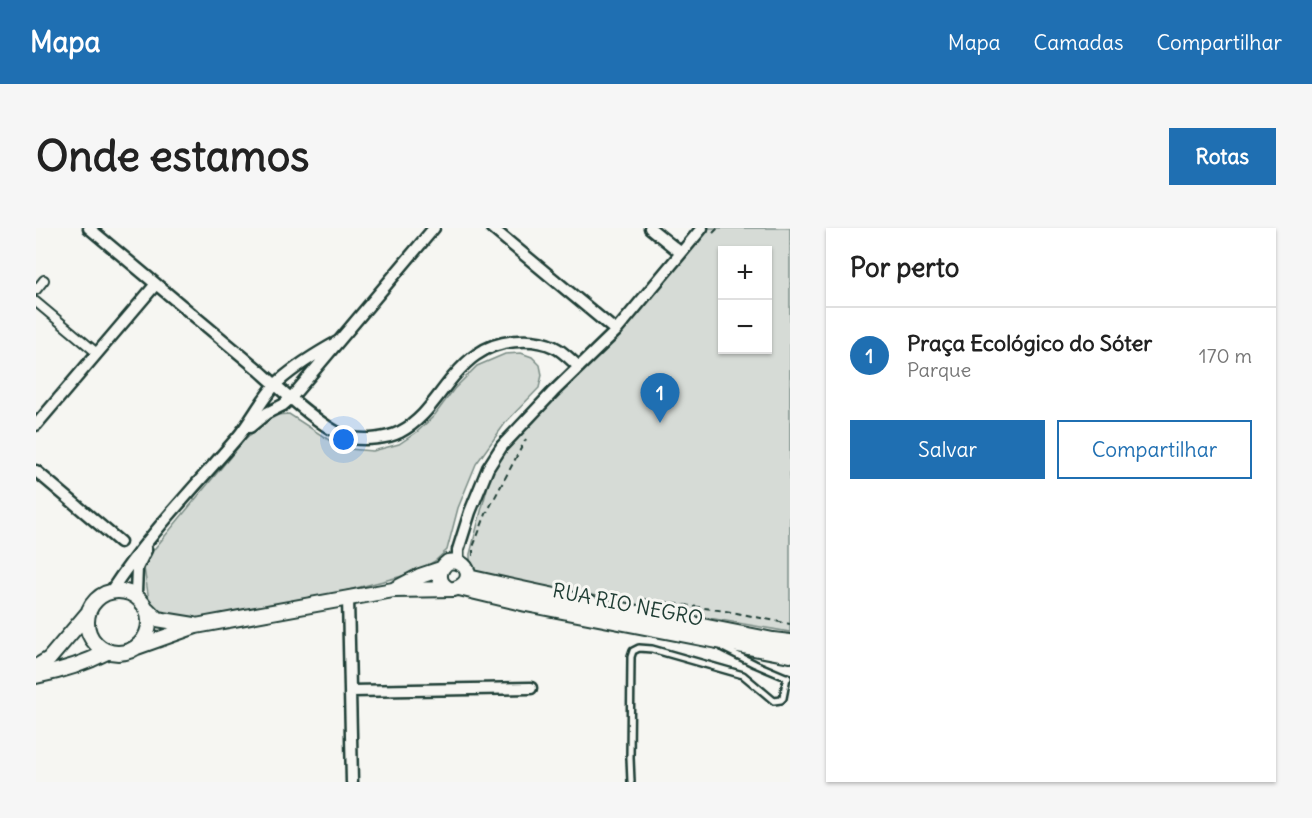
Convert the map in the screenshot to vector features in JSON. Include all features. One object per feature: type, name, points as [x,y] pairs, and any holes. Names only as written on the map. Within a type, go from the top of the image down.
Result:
[{"type":"main road","points":[[448,562],[458,562],[465,567],[459,585],[442,583],[439,574],[441,569],[448,562]]},
{"type":"main road","name":"RUA RIO NEGRO","points":[[393,590],[420,576],[441,569]]},
{"type":"main road","name":"RUA RIO NEGRO","points":[[459,585],[526,604],[790,656]]},
{"type":"main road","name":"RUA RIO NEGRO","points":[[137,647],[196,626],[393,590],[459,585],[529,591],[790,642]]},
{"type":"main road","points":[[36,667],[49,659],[87,614],[96,599],[111,591],[126,591],[143,604],[148,630],[137,647],[123,653],[107,652],[94,643],[87,630],[87,614]]},
{"type":"main road","name":"RUA RIO NEGRO","points":[[143,604],[157,619],[196,626]]},
{"type":"main road","points":[[36,676],[64,670],[107,652]]},
{"type":"street","points":[[89,228],[291,398],[331,430],[348,437],[373,439],[399,432],[417,420],[433,404],[454,376],[476,354],[512,341],[529,340],[555,347],[579,367]]},
{"type":"street","points":[[239,435],[291,398],[434,228]]},
{"type":"street","points":[[492,228],[616,331]]},
{"type":"street","points":[[650,228],[681,253]]},
{"type":"street","points":[[458,562],[461,539],[488,468],[502,446],[616,331],[702,228]]},
{"type":"street","points":[[36,290],[44,280]]},
{"type":"street","points":[[36,425],[156,284]]},
{"type":"street","points":[[36,302],[97,353]]},
{"type":"street","points":[[111,591],[153,535],[239,435],[276,384],[305,361],[339,341]]},
{"type":"street","points":[[36,471],[120,542]]},
{"type":"street","points":[[143,604],[136,593],[137,568],[153,535]]},
{"type":"street","points":[[348,598],[352,782]]},
{"type":"street","points":[[351,691],[531,688]]},
{"type":"lane","points":[[631,782],[631,657],[633,651],[639,648],[652,649],[743,675],[774,701],[783,698],[788,678],[699,638]]},
{"type":"path","points":[[712,234],[718,228]]},
{"type":"path","points":[[473,557],[473,547],[486,514],[530,432]]},
{"type":"path","points":[[638,599],[732,612],[790,624]]},
{"type":"shaded area","points":[[708,228],[790,228],[790,632],[560,592],[473,574],[470,554],[492,470],[505,449],[622,331]]},
{"type":"shaded area","points":[[521,353],[532,357],[540,365],[542,375],[539,388],[506,422],[476,464],[458,508],[447,550],[435,561],[414,573],[337,593],[186,621],[160,613],[149,600],[144,568],[151,553],[245,439],[275,415],[289,414],[332,442],[349,449],[373,451],[399,444],[417,432],[434,416],[454,389],[477,366],[505,354]]},
{"type":"place","name":"Praça Ecológico do Sóter","points":[[660,423]]}]
